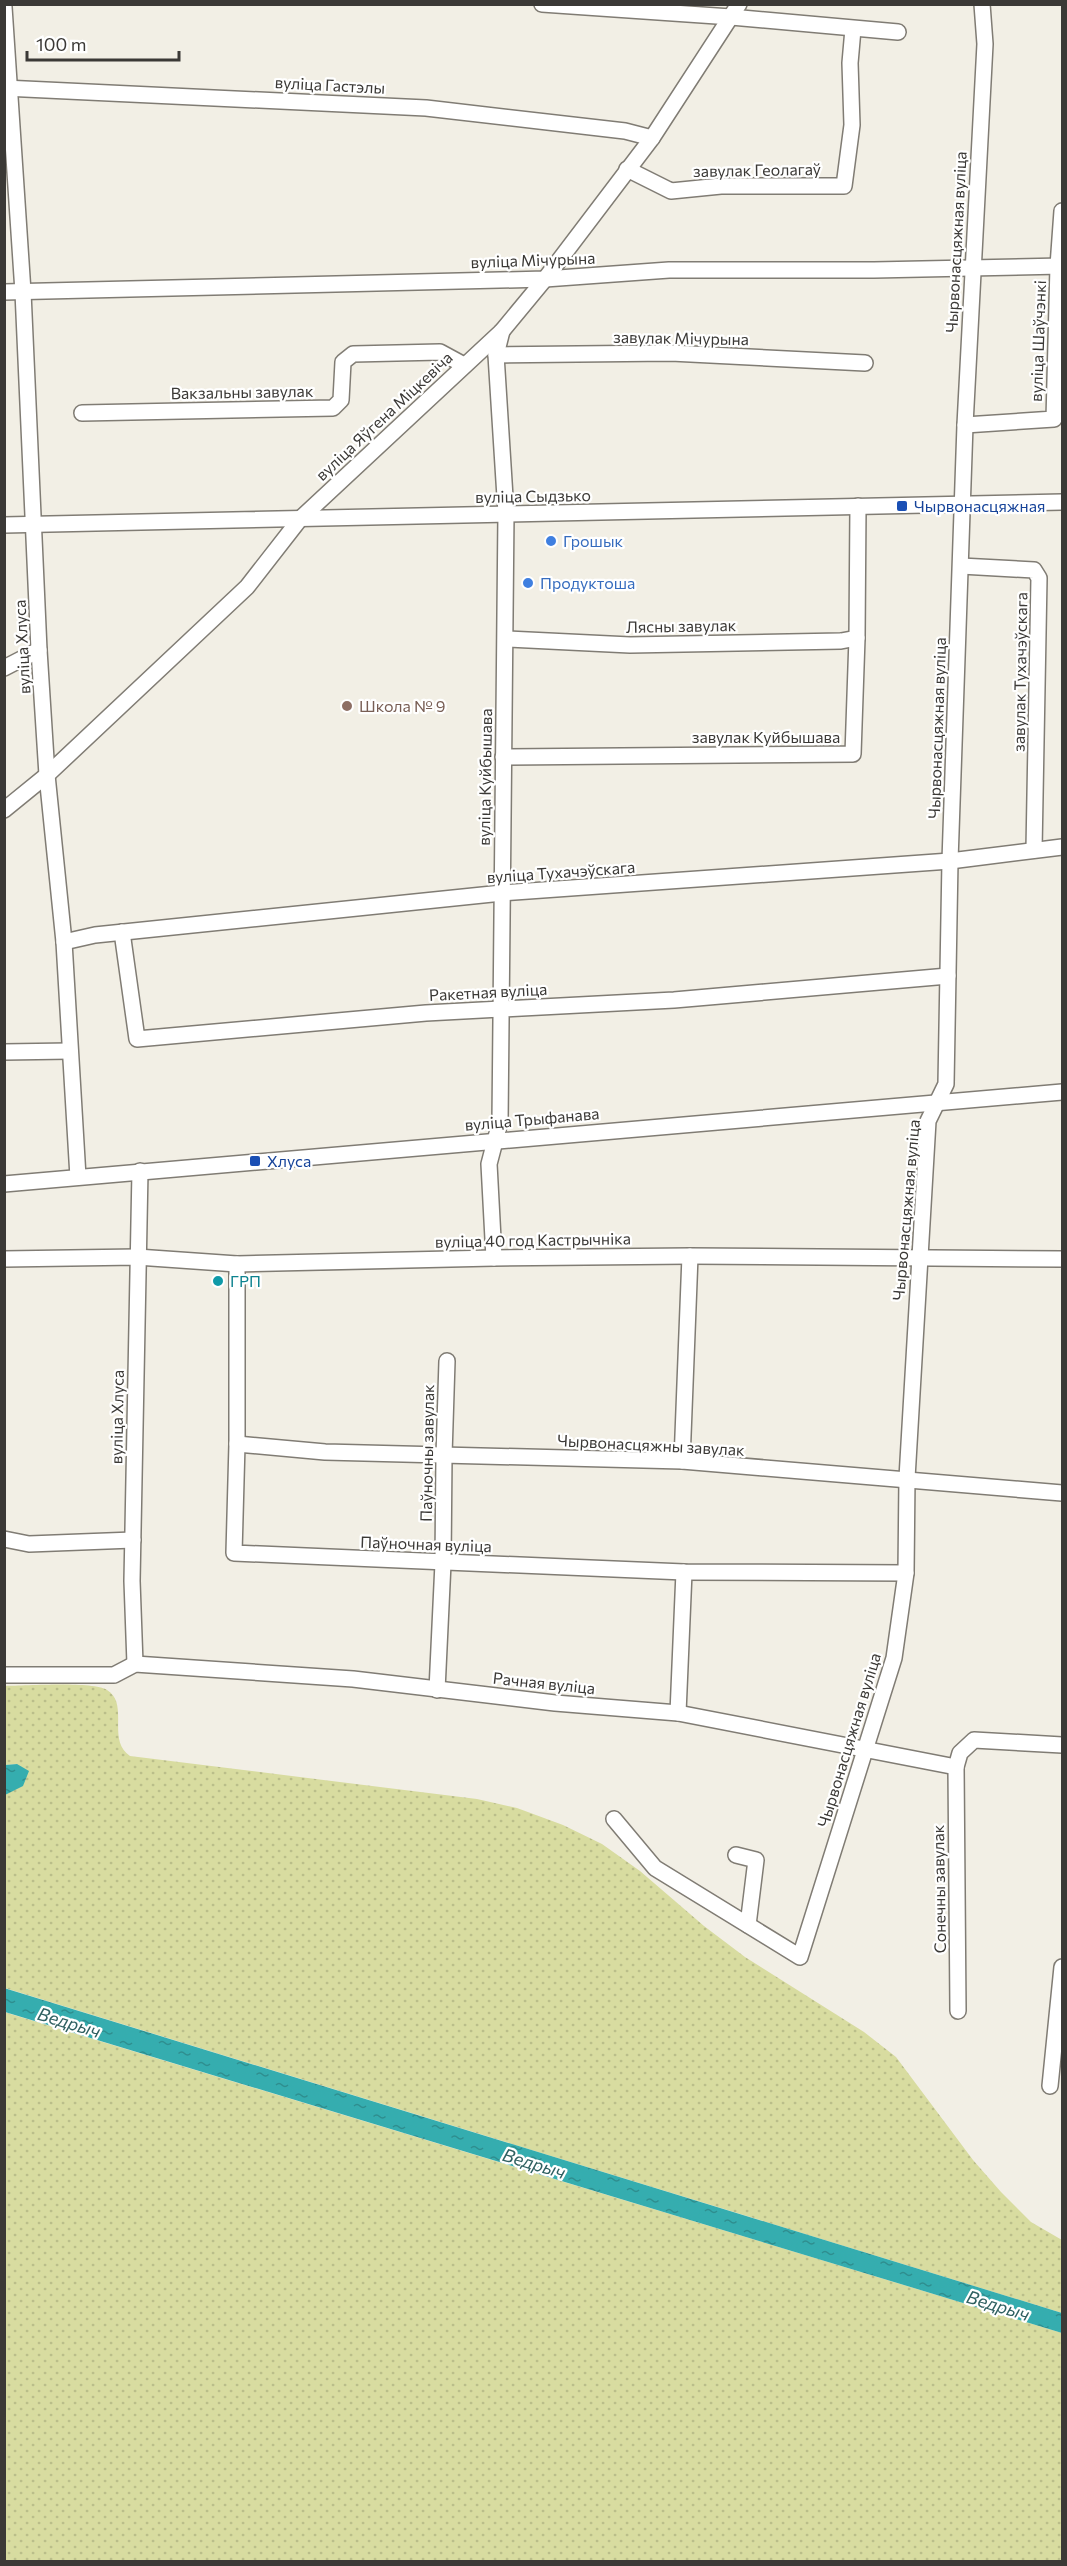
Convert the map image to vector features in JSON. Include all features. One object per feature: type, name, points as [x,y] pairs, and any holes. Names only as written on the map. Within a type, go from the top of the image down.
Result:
[{"type":"street","points":[[542,4],[735,11],[853,29],[898,32]]},
{"type":"street","name":"Чырвонасцяжная вуліца","points":[[614,1819],[655,1868],[800,1957],[894,1658],[906,1572],[907,1478],[918,1260],[928,1121],[946,1084],[950,861],[965,425],[985,44],[982,4]]},
{"type":"street","name":"вуліца Хлуса","points":[[4,7],[9,157],[23,292],[39,650],[47,775],[64,942],[78,1178]]},
{"type":"street","name":"вуліца Яўгена Міцкевіча","points":[[4,810],[47,775],[247,587],[300,519],[502,331],[545,279],[652,138],[735,11]]},
{"type":"street","name":"завулак Геолагаў","points":[[627,169],[671,191],[721,186],[844,186],[852,125],[850,63],[853,29]]},
{"type":"street","name":"вуліца Гастэлы","points":[[7,88],[426,108],[625,131],[652,138]]},
{"type":"street","name":"вуліца Шаўчэнкі","points":[[965,425],[1054,419],[1062,211]]},
{"type":"street","name":"вуліца Мічурына","points":[[4,292],[545,279],[669,270],[1060,266]]},
{"type":"street","name":"вуліца Куйбышава","points":[[494,1258],[489,1164],[500,1122],[502,757],[506,639],[506,513],[496,354],[502,331]]},
{"type":"street","name":"Вакзальны завулак","points":[[82,413],[333,408],[341,400],[343,362],[353,354],[440,352],[464,365]]},
{"type":"street","name":"завулак Мічурына","points":[[496,354],[671,353],[865,363]]},
{"type":"street","name":"вуліца Сыдзько","points":[[4,525],[1062,502]]},
{"type":"street","name":"завулак Куйбышава","points":[[502,757],[853,754],[858,506]]},
{"type":"street","name":"завулак Тухачэўскага","points":[[961,566],[1034,570],[1040,578],[1034,849]]},
{"type":"street","name":"Лясны завулак","points":[[506,639],[630,645],[841,641],[857,638]]},
{"type":"street","points":[[4,668],[39,650]]},
{"type":"street","name":"вуліца Тухачэўскага","points":[[64,942],[122,932],[502,893],[950,861],[1062,847]]},
{"type":"street","name":"Ракетная вуліца","points":[[122,932],[137,1039],[426,1013],[501,1011],[674,1000],[948,976]]},
{"type":"street","points":[[4,1052],[70,1051]]},
{"type":"street","name":"вуліца Трыфанава","points":[[4,1184],[1062,1092]]},
{"type":"street","name":"вуліца Хлуса","points":[[135,1664],[132,1581],[140,1171]]},
{"type":"street","points":[[682,1461],[690,1256]]},
{"type":"street","name":"вуліца 40 год Кастрычніка","points":[[4,1259],[137,1257],[237,1264],[690,1256],[918,1260],[1062,1259]]},
{"type":"street","name":"Паўночная вуліца","points":[[237,1264],[237,1444],[234,1553],[684,1572],[906,1572]]},
{"type":"street","name":"Паўночны завулак","points":[[437,1690],[443,1563],[447,1361]]},
{"type":"street","name":"Чырвонасцяжны завулак","points":[[237,1444],[326,1452],[682,1461],[907,1478],[1062,1493]]},
{"type":"street","points":[[4,1539],[29,1544],[133,1540]]},
{"type":"street","points":[[678,1713],[684,1572]]},
{"type":"street","name":"Рачная вуліца","points":[[4,1676],[114,1675],[135,1664],[353,1679],[555,1703],[678,1713],[956,1767]]},
{"type":"street","points":[[956,1767],[960,1753],[974,1740],[1062,1745]]},
{"type":"street","name":"Сонечны завулак","points":[[956,1767],[958,2011]]},
{"type":"street","points":[[736,1855],[756,1860],[748,1925]]},
{"type":"street","points":[[1050,2086],[1056,2049],[1062,1967]]},
{"type":"green space","points":[[73,1685],[99,1687],[107,1690],[114,1696],[117,1704],[120,1741],[123,1749],[130,1756],[477,1799],[517,1808],[563,1825],[602,1844],[640,1871],[704,1926],[745,1957],[864,2032],[896,2057],[973,2160],[1001,2192],[1031,2222],[1062,2240],[1062,2313],[5,1988],[4,1795],[7,1794],[17,1764],[5,1765],[5,1686]]},
{"type":"green space","points":[[4,2012],[1062,2333],[1062,2561],[5,2561]]},
{"type":"water","points":[[17,1764],[29,1771],[23,1786],[5,1795],[5,1765]]},
{"type":"water","name":"Ведрыч","points":[[4,1988],[1062,2313],[1062,2333],[5,2012]]},
{"type":"place","name":"Чырвонасцяжная","points":[[902,506]]},
{"type":"place","name":"Грошык","points":[[551,541]]},
{"type":"place","name":"Продуктоша","points":[[528,583]]},
{"type":"place","name":"Школа № 9","points":[[347,706]]},
{"type":"place","name":"Хлуса","points":[[255,1161]]},
{"type":"place","name":"ГРП","points":[[218,1281]]}]
